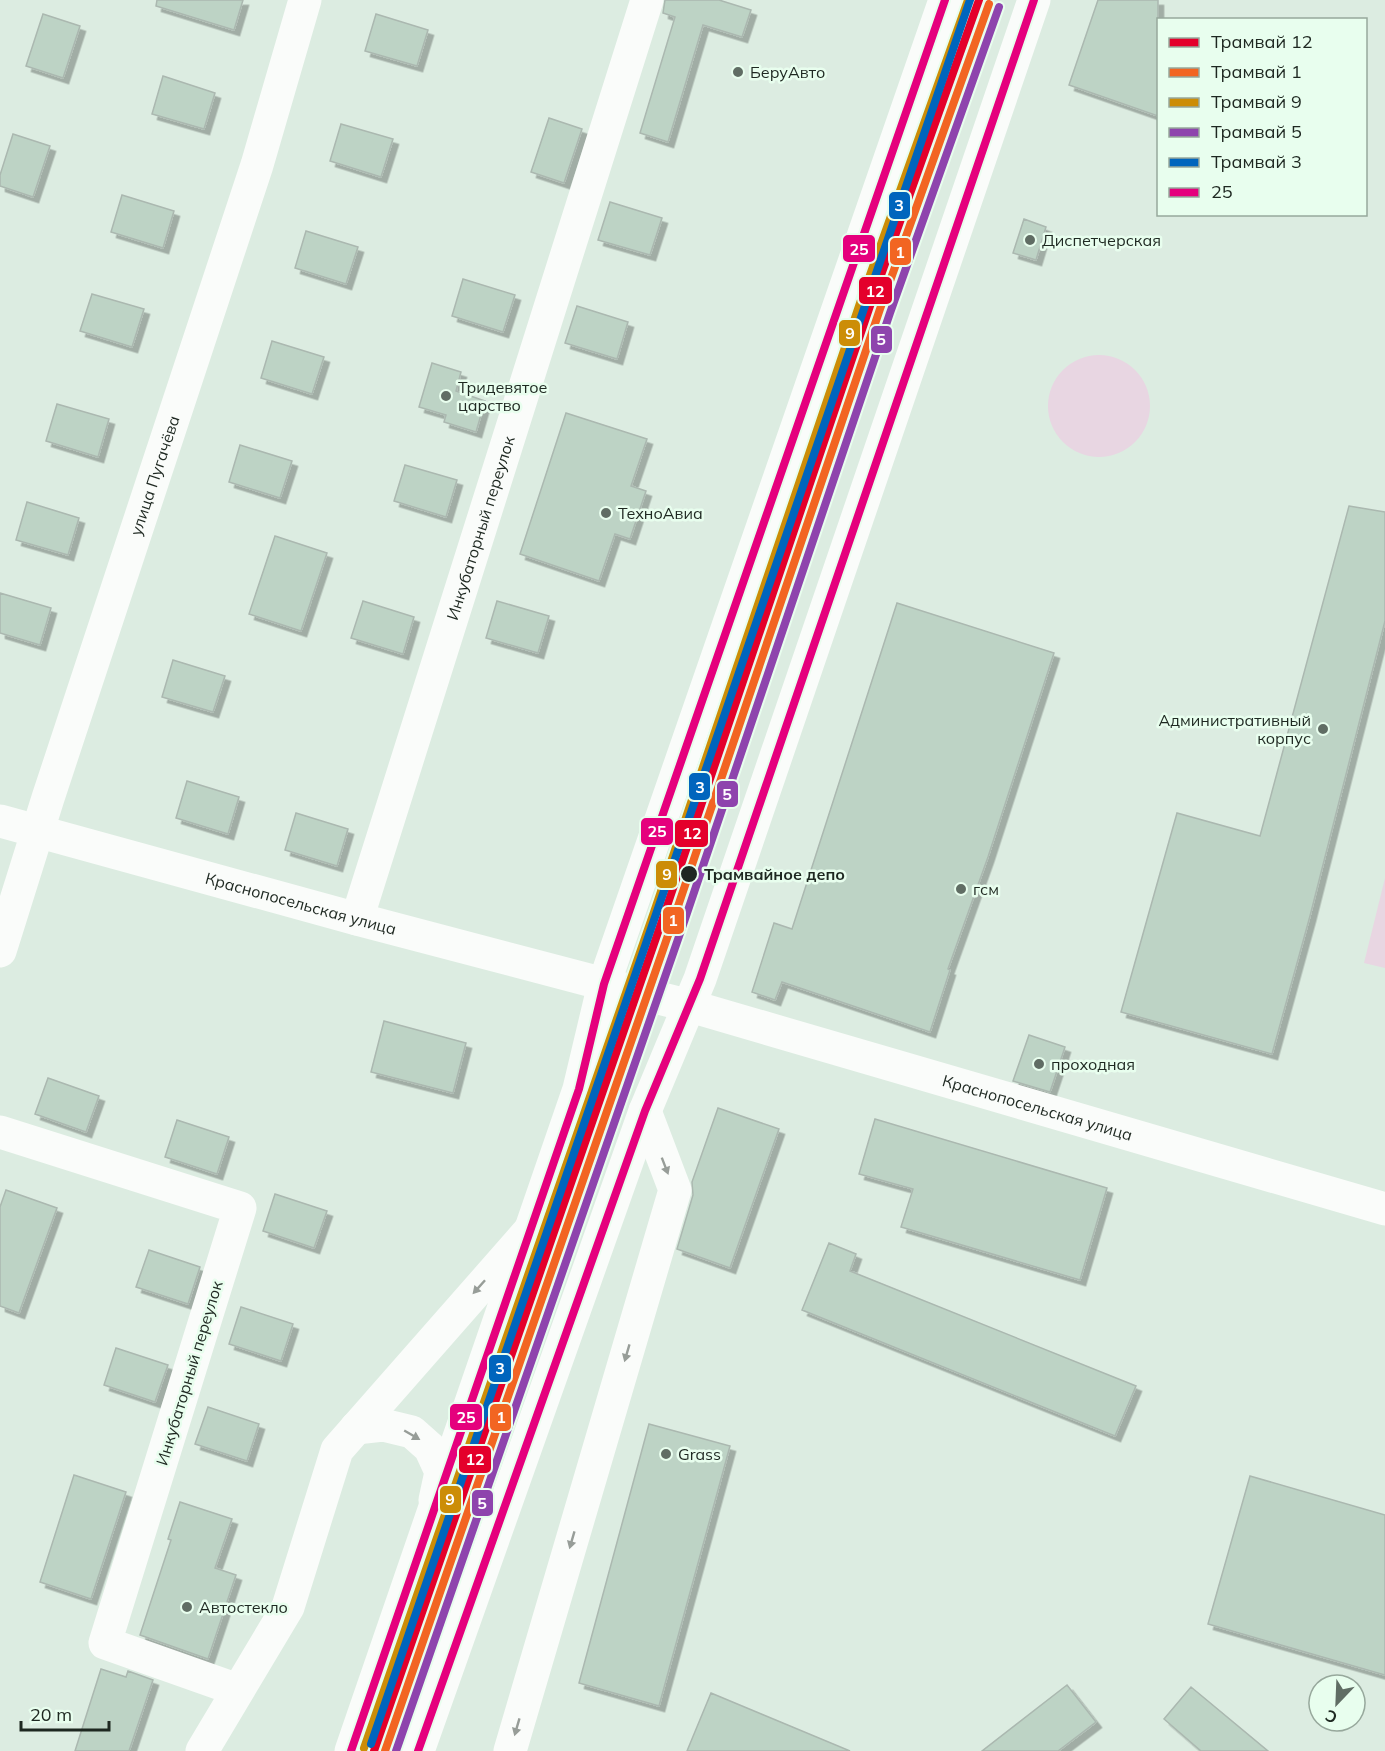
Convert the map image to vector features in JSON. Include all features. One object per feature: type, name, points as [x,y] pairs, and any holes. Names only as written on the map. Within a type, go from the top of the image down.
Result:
[{"type":"street","name":"улица Пугачёва","points":[[0,951],[37,831],[257,165],[305,0]]},
{"type":"street","name":"Инкубаторный переулок","points":[[357,919],[647,0]]},
{"type":"street","points":[[351,1751],[579,1089],[604,984],[945,0]]},
{"type":"street","points":[[418,1751],[645,1112],[690,1006],[1034,0]]},
{"type":"street","name":"Краснопосельская улица","points":[[0,821],[357,919],[690,1006],[1385,1209]]},
{"type":"street","points":[[510,1751],[675,1190],[645,1112]]},
{"type":"street","name":"Инкубаторный переулок","points":[[0,1132],[240,1208],[105,1643],[238,1690]]},
{"type":"street","points":[[202,1751],[288,1607],[337,1450],[532,1228]]},
{"type":"street","points":[[356,1428],[383,1425],[412,1432],[430,1448],[441,1472],[432,1515]]},
{"type":"shaded area","points":[[1099,355],[1118,359],[1135,370],[1146,387],[1150,406],[1146,425],[1135,442],[1118,453],[1099,457],[1080,453],[1063,442],[1052,425],[1048,406],[1052,387],[1063,370],[1080,359]]},
{"type":"shaded area","points":[[1385,878],[1385,968],[1364,963]]},
{"type":"building","points":[[157,0],[243,0],[234,30],[156,6]]},
{"type":"building","points":[[665,0],[719,0],[751,10],[742,37],[703,25],[668,142],[640,133],[675,17],[663,13]]},
{"type":"building","points":[[1098,0],[1158,0],[1157,116],[1069,85]]},
{"type":"building","points":[[43,14],[80,26],[63,78],[26,66]]},
{"type":"building","points":[[376,14],[428,30],[417,66],[365,51]]},
{"type":"building","points":[[163,76],[215,93],[204,129],[152,114]]},
{"type":"building","points":[[549,118],[582,129],[564,183],[531,172]]},
{"type":"building","points":[[341,124],[393,139],[381,177],[330,161]]},
{"type":"building","points":[[13,134],[50,146],[33,197],[0,186],[0,175]]},
{"type":"building","points":[[122,195],[174,211],[163,248],[111,232]]},
{"type":"building","points":[[610,202],[662,218],[650,255],[598,240]]},
{"type":"building","name":"Диспетчерская","points":[[1024,219],[1046,227],[1036,260],[1013,253]]},
{"type":"building","points":[[306,231],[358,247],[346,284],[295,268]]},
{"type":"building","points":[[463,279],[515,295],[503,332],[452,316]]},
{"type":"building","points":[[92,294],[144,309],[132,347],[80,331]]},
{"type":"building","points":[[577,306],[628,322],[617,359],[565,343]]},
{"type":"building","points":[[272,341],[324,357],[312,394],[261,378]]},
{"type":"building","name":"Тридевятое царство","points":[[432,363],[461,372],[456,391],[485,401],[476,432],[444,422],[446,415],[419,407]]},
{"type":"building","points":[[57,404],[109,419],[98,457],[46,441]]},
{"type":"building","points":[[566,413],[647,439],[631,486],[646,491],[630,539],[615,534],[599,581],[520,554]]},
{"type":"building","points":[[240,445],[292,461],[280,498],[229,482]]},
{"type":"building","points":[[405,465],[457,480],[446,517],[394,501]]},
{"type":"building","points":[[27,502],[79,518],[68,555],[16,540]]},
{"type":"building","points":[[1349,506],[1385,512],[1385,621],[1310,916],[1272,1054],[1121,1012],[1177,813],[1260,836]]},
{"type":"building","points":[[275,536],[327,553],[301,631],[249,614]]},
{"type":"building","points":[[0,593],[51,608],[40,645],[0,633]]},
{"type":"building","points":[[363,601],[414,617],[403,654],[351,638]]},
{"type":"building","points":[[497,601],[549,616],[538,653],[486,638]]},
{"type":"building","points":[[897,603],[1054,653],[988,857],[948,969],[950,970],[930,1032],[782,982],[775,1000],[752,992],[774,923],[792,929]]},
{"type":"building","points":[[173,660],[225,676],[213,712],[162,697]]},
{"type":"building","points":[[187,781],[239,797],[228,834],[176,818]]},
{"type":"building","points":[[296,813],[348,829],[337,866],[285,850]]},
{"type":"building","points":[[384,1021],[466,1043],[453,1093],[371,1072]]},
{"type":"building","name":"проходная","points":[[1029,1035],[1065,1047],[1050,1092],[1013,1081]]},
{"type":"building","points":[[48,1078],[99,1096],[86,1132],[35,1114]]},
{"type":"building","points":[[718,1108],[779,1129],[730,1268],[677,1249],[693,1195],[692,1182]]},
{"type":"building","points":[[875,1119],[1107,1188],[1080,1280],[901,1227],[913,1189],[859,1174]]},
{"type":"building","points":[[177,1120],[229,1137],[217,1174],[165,1157]]},
{"type":"building","points":[[6,1190],[57,1208],[19,1313],[0,1306],[0,1207]]},
{"type":"building","points":[[275,1194],[327,1211],[314,1248],[263,1231]]},
{"type":"building","points":[[829,1243],[856,1254],[850,1271],[1136,1386],[1115,1436],[802,1310]]},
{"type":"building","points":[[149,1250],[200,1267],[188,1304],[136,1287]]},
{"type":"building","points":[[241,1307],[293,1324],[281,1361],[229,1344]]},
{"type":"building","points":[[116,1348],[168,1365],[155,1402],[104,1385]]},
{"type":"building","points":[[208,1407],[259,1424],[247,1461],[195,1444]]},
{"type":"building","points":[[649,1424],[730,1446],[659,1706],[579,1683]]},
{"type":"building","points":[[74,1475],[126,1492],[91,1599],[40,1582]]},
{"type":"building","points":[[1250,1476],[1385,1515],[1385,1675],[1208,1624]]},
{"type":"building","name":"Автостекло","points":[[180,1502],[232,1519],[215,1568],[236,1575],[208,1659],[140,1635],[171,1540],[168,1539]]},
{"type":"building","points":[[101,1669],[126,1677],[128,1671],[153,1680],[129,1751],[75,1751]]},
{"type":"building","points":[[1067,1685],[1096,1722],[1058,1751],[982,1751]]},
{"type":"building","points":[[1191,1687],[1268,1751],[1201,1751],[1164,1719]]},
{"type":"building","points":[[711,1693],[850,1751],[687,1751]]},
{"type":"tram line","name":"9","points":[[364,1748],[654,912],[860,303],[968,0]]},
{"type":"tram line","name":"3","points":[[371,1744],[970,0]]},
{"type":"tram line","name":"12","points":[[374,1751],[664,915],[870,306],[979,0]]},
{"type":"tram line","name":"1","points":[[385,1751],[674,918],[880,309],[989,4]]},
{"type":"tram line","name":"5","points":[[396,1751],[684,922],[890,313],[999,7]]},
{"type":"transit line","name":"25","points":[[351,1751],[579,1089],[604,984],[945,0]]},
{"type":"transit line","name":"25","points":[[418,1751],[645,1111],[700,979],[1034,0]]},
{"type":"place","name":"БеруАвто","points":[[738,72]]},
{"type":"place","name":"Диспетчерская","points":[[1030,240]]},
{"type":"place","name":"Тридевятое царство","points":[[446,396]]},
{"type":"place","name":"ТехноАвиа","points":[[606,513]]},
{"type":"place","name":"Административный корпус","points":[[1323,729]]},
{"type":"place","name":"Трамвайное депо","points":[[689,874]]},
{"type":"place","name":"гсм","points":[[961,889]]},
{"type":"place","name":"проходная","points":[[1039,1064]]},
{"type":"place","name":"Grass","points":[[666,1454]]},
{"type":"place","name":"Автостекло","points":[[187,1607]]}]
